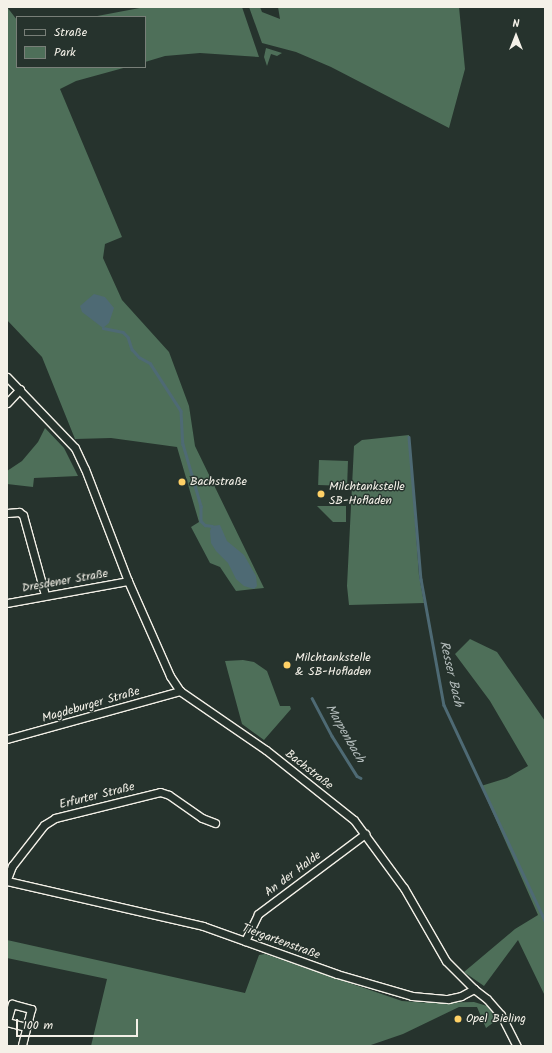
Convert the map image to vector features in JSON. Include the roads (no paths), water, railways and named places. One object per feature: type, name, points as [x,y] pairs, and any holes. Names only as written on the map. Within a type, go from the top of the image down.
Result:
[{"type":"street","name":"Bachstraße","points":[[7,377],[75,448],[86,469],[128,581],[170,676],[180,692],[266,750],[354,820],[404,888],[446,961],[474,989]]},
{"type":"street","points":[[7,403],[20,389]]},
{"type":"street","points":[[7,512],[19,512],[23,515],[45,595]]},
{"type":"street","name":"Dresdener Straße","points":[[7,603],[128,581]]},
{"type":"street","name":"Magdeburger Straße","points":[[7,739],[180,692]]},
{"type":"street","name":"Erfurter Straße","points":[[7,880],[12,866],[44,825],[55,818],[160,792],[169,795],[202,818],[215,823]]},
{"type":"street","name":"An der Halde","points":[[245,941],[258,914],[365,834]]},
{"type":"street","name":"Tiergartenstraße","points":[[7,880],[166,916],[245,941],[336,974],[412,996],[448,998],[461,996],[474,989]]},
{"type":"street","points":[[474,989],[487,999],[501,1015],[517,1046]]},
{"type":"street","points":[[22,1046],[31,1009],[12,1004],[7,1022],[26,1027]]},
{"type":"water","points":[[94,294],[105,297],[114,308],[109,323],[103,328],[82,312],[80,306]]},
{"type":"water","points":[[220,525],[227,541],[244,555],[256,576],[257,586],[254,589],[244,586],[236,579],[228,563],[216,551],[211,543],[210,531],[212,526]]},
{"type":"waterway","name":"Marpenbach","points":[[103,328],[123,332],[128,337],[132,349],[139,357],[150,363],[181,411],[183,444],[201,506],[201,521],[205,525],[212,526]]},
{"type":"waterway","name":"Resser Bach","points":[[409,437],[421,579],[444,705],[545,921]]},
{"type":"waterway","name":"Marpenbach","points":[[312,698],[332,736],[357,776],[361,778]]},
{"type":"place","name":"Bachstraße","points":[[182,482]]},
{"type":"place","name":"Milchtankstelle SB-Hofladen","points":[[321,494]]},
{"type":"place","name":"Milchtankstelle & SB-Hofladen","points":[[287,665]]},
{"type":"place","name":"Opel Bieling","points":[[458,1019]]}]
